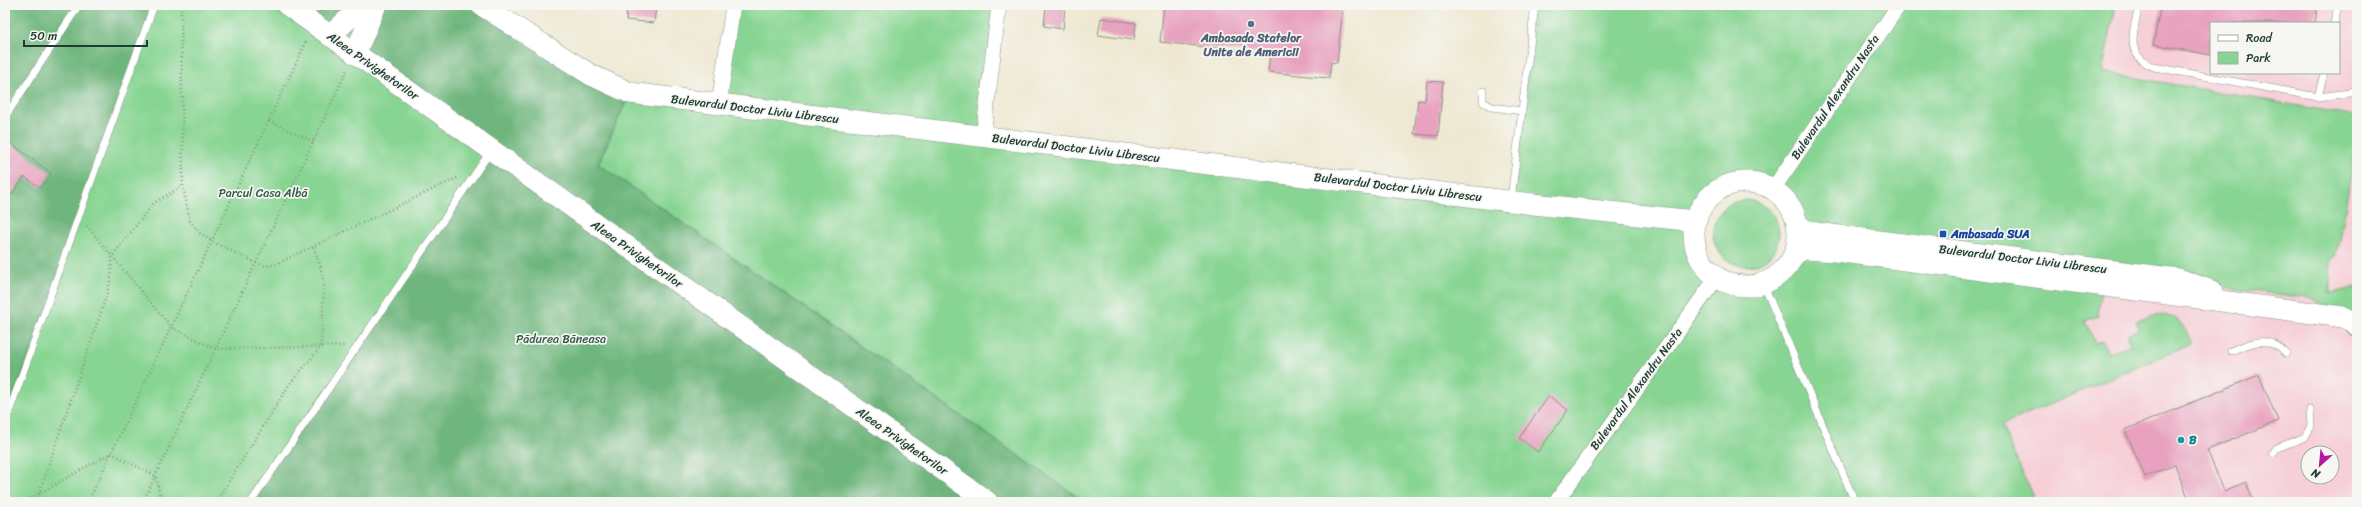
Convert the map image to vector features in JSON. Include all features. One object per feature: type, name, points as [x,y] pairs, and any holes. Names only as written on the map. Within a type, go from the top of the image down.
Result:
[{"type":"street","name":"Aleea Privighetorilor","points":[[287,5],[355,54],[486,158],[987,502]]},
{"type":"street","points":[[322,30],[363,5]]},
{"type":"street","points":[[355,54],[376,5]]},
{"type":"street","name":"Bulevardul Doctor Liviu Librescu","points":[[481,5],[610,85],[630,93],[1511,201],[1695,221]]},
{"type":"street","points":[[719,105],[733,5]]},
{"type":"street","points":[[983,137],[999,5]]},
{"type":"street","name":"Bulevardul Alexandru Nasta","points":[[1773,189],[1899,5]]},
{"type":"street","points":[[1739,182],[1754,182],[1773,189],[1786,201],[1797,224],[1798,235],[1794,254],[1784,269],[1763,283],[1743,286],[1717,277],[1702,262],[1695,246],[1695,221],[1701,206],[1709,196],[1725,186],[1739,182]]},
{"type":"street","name":"Bulevardul Doctor Liviu Librescu","points":[[1797,224],[1805,230],[1816,232],[2179,279],[2246,304]]},
{"type":"street","name":"Bulevardul Doctor Liviu Librescu","points":[[1794,254],[1805,249],[1829,250],[2246,304],[2354,320]]},
{"type":"street","name":"Bulevardul Alexandru Nasta","points":[[1556,502],[1717,277]]},
{"type":"lane","points":[[5,117],[8,107],[79,5]]},
{"type":"lane","points":[[5,423],[154,5]]},
{"type":"lane","points":[[1511,201],[1535,5]]},
{"type":"lane","points":[[2139,5],[2132,37],[2133,47],[2136,55],[2145,63],[2154,67],[2318,97],[2350,92],[2357,88]]},
{"type":"lane","points":[[2334,22],[2338,5]]},
{"type":"lane","points":[[2318,97],[2324,74]]},
{"type":"lane","points":[[1483,90],[1483,102],[1492,107],[1522,111]]},
{"type":"lane","points":[[251,502],[486,158]]},
{"type":"lane","points":[[1763,283],[1855,502]]},
{"type":"lane","points":[[2231,351],[2255,341],[2270,341],[2286,353]]},
{"type":"lane","points":[[2273,453],[2277,448],[2305,438],[2311,426],[2310,410]]},
{"type":"path","points":[[181,5],[183,186],[190,221],[200,233],[211,241],[256,263],[266,266],[276,264],[486,158]]},
{"type":"path","points":[[88,502],[269,121],[322,30]]},
{"type":"path","points":[[143,502],[355,54]]},
{"type":"path","points":[[269,121],[314,142]]},
{"type":"path","points":[[36,502],[37,495],[106,297],[111,277],[112,256],[154,203],[183,186]]},
{"type":"path","points":[[79,216],[171,327],[216,349],[358,345]]},
{"type":"path","points":[[216,502],[289,385],[321,347],[324,283],[320,265],[313,246]]},
{"type":"path","points":[[24,502],[111,453]]},
{"type":"path","points":[[111,453],[156,476]]},
{"type":"path","points":[[156,476],[161,502]]},
{"type":"shaded area","points":[[1899,5],[2357,5],[2357,288],[2310,297],[2357,321],[2357,502],[1855,502],[1763,283],[1774,277],[1790,262],[1797,245],[1798,235],[1793,212],[1786,201],[1773,189]]},
{"type":"green space","points":[[5,5],[154,5],[5,423]]},
{"type":"green space","name":"Parcul Casa Albă","points":[[154,5],[287,5],[492,150],[251,502],[5,502],[5,423]]},
{"type":"green space","name":"Pădurea Băneasa","points":[[287,5],[481,5],[630,93],[598,164],[1085,502],[251,502],[492,151]]},
{"type":"green space","points":[[733,5],[999,5],[983,136],[1511,201],[1535,5],[2116,5],[2102,72],[2357,116],[2357,135],[2340,241],[2336,254],[2330,262],[2330,293],[2357,288],[2357,321],[2309,298],[2103,273],[2098,316],[2085,321],[2094,343],[2102,340],[2108,353],[2131,344],[2127,334],[2139,329],[2136,321],[2165,315],[2171,316],[2182,325],[2192,344],[2001,425],[2035,502],[1085,502],[598,164],[630,93],[719,105]],"holes":[[[1739,182],[1769,188],[1787,203],[1796,222],[1795,244],[1787,264],[1772,279],[1752,286],[1727,281],[1718,277],[1710,271],[1701,260],[1695,242],[1695,219],[1700,209],[1707,200],[1716,193]]]},
{"type":"green space","points":[[1739,200],[1753,200],[1765,205],[1774,214],[1779,226],[1777,246],[1770,257],[1753,266],[1739,266],[1727,261],[1718,252],[1713,240],[1713,226],[1718,214],[1727,205]]},
{"type":"building","points":[[627,5],[656,5],[654,23],[626,20]]},
{"type":"building","points":[[1046,5],[1065,7],[1063,29],[1044,26]]},
{"type":"building","name":"Ambasada Statelor Unite ale Americii","points":[[1164,5],[1343,5],[1337,63],[1331,62],[1329,78],[1268,72],[1270,54],[1160,42]]},
{"type":"building","points":[[2161,5],[2318,5],[2315,22],[2210,22],[2210,55],[2153,44]]},
{"type":"building","points":[[1101,18],[1136,23],[1134,40],[1098,35]]},
{"type":"building","points":[[1427,81],[1443,82],[1438,136],[1414,134],[1418,100],[1425,101]]},
{"type":"building","points":[[5,139],[51,173],[41,188],[24,177],[5,204]]},
{"type":"building","name":"B","points":[[2259,375],[2278,421],[2207,450],[2224,491],[2246,482],[2254,502],[2190,502],[2175,465],[2145,477],[2125,430]]},
{"type":"building","points":[[1549,396],[1568,410],[1538,452],[1519,438]]},
{"type":"place","name":"Ambasada Statelor Unite ale Americii","points":[[1251,24]]},
{"type":"place","name":"Ambasada SUA","points":[[1943,234]]},
{"type":"place","name":"B","points":[[2181,440]]}]
